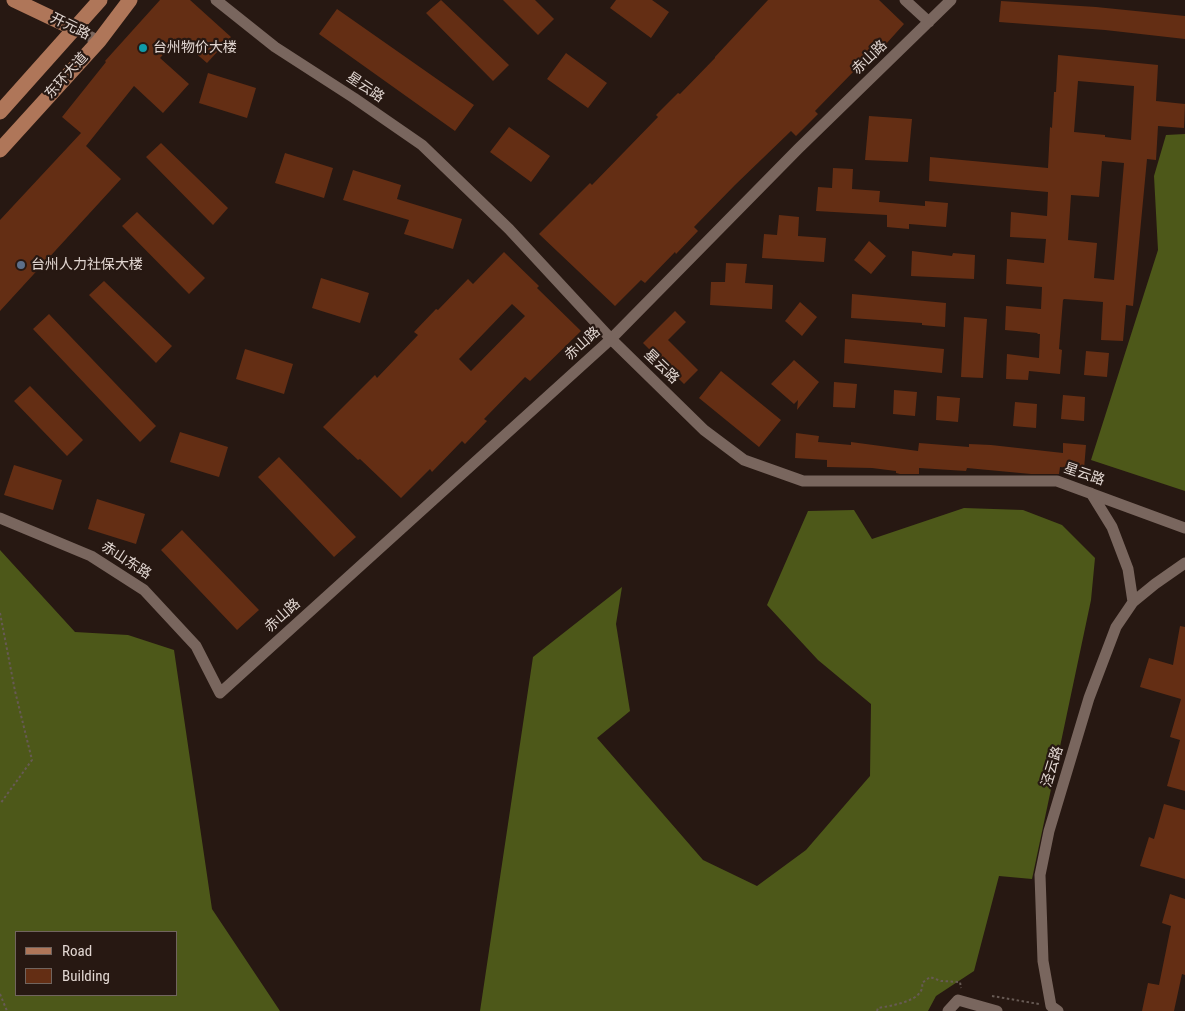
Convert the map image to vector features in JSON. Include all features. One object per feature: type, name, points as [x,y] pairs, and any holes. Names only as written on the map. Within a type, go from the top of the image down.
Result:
[{"type":"main road","name":"开元路","points":[[14,0],[75,28]]},
{"type":"main road","name":"东环大道","points":[[0,112],[100,0]]},
{"type":"main road","name":"东环大道","points":[[0,150],[99,41],[130,0]]},
{"type":"street","name":"星云路","points":[[216,0],[275,47],[422,145],[509,229],[611,339],[704,430],[744,460],[803,481],[1057,480],[1185,528]]},
{"type":"street","points":[[905,0],[929,22]]},
{"type":"street","name":"赤山路","points":[[220,693],[611,339],[798,149],[951,0]]},
{"type":"street","name":"开元路","points":[[75,28],[99,41]]},
{"type":"street","points":[[1091,493],[1112,527],[1119,544],[1128,569],[1133,602]]},
{"type":"street","name":"赤山东路","points":[[0,518],[91,556],[144,590],[196,646],[220,693]]},
{"type":"street","name":"泾云路","points":[[1058,1011],[1051,1006],[1043,961],[1040,875],[1049,831],[1089,698],[1116,627],[1133,602],[1185,563]]},
{"type":"street","points":[[948,1011],[958,1000],[998,1011]]},
{"type":"path","points":[[0,613],[15,691],[32,760],[0,804]]},
{"type":"path","points":[[0,994],[7,1011]]},
{"type":"green space","points":[[1185,134],[1185,491],[1091,460],[1158,250],[1154,176],[1166,135]]},
{"type":"green space","points":[[964,508],[1023,510],[1062,525],[1095,558],[1091,600],[1032,879],[999,876],[974,971],[936,996],[928,1011],[480,1011],[533,657],[622,587],[616,624],[630,711],[597,738],[703,860],[757,886],[806,850],[870,776],[871,704],[818,660],[767,605],[808,511],[854,510],[872,539]]},
{"type":"green space","points":[[0,550],[75,632],[128,635],[174,650],[212,909],[280,1011],[0,1011]]},
{"type":"building","points":[[160,0],[190,0],[231,37],[207,63],[178,38],[160,58],[189,84],[163,113],[134,86],[86,146],[121,179],[0,311],[0,220],[81,133],[62,117],[105,61]]},
{"type":"building","points":[[441,0],[509,65],[493,81],[426,13]]},
{"type":"building","points":[[503,0],[535,0],[554,19],[538,35]]},
{"type":"building","points":[[616,0],[652,0],[669,12],[651,38],[610,8]]},
{"type":"building","points":[[768,0],[879,0],[904,24],[859,74],[855,70],[815,111],[818,114],[796,136],[791,131],[735,185],[694,227],[698,231],[676,254],[675,252],[645,283],[641,280],[615,306],[539,234],[590,183],[592,185],[658,117],[656,115],[678,93],[680,94]]},
{"type":"building","points":[[1001,1],[1096,7],[1185,16],[1185,39],[1105,30],[999,22]]},
{"type":"building","points":[[337,9],[474,105],[455,131],[319,34]]},
{"type":"building","points":[[566,53],[607,83],[588,108],[547,79]]},
{"type":"building","points":[[1058,55],[1158,65],[1156,101],[1185,104],[1184,128],[1158,126],[1156,160],[1147,159],[1133,306],[1126,305],[1123,341],[1101,340],[1103,302],[1064,299],[1059,349],[1062,350],[1060,374],[1029,371],[1028,380],[1006,379],[1007,354],[1039,358],[1040,334],[1005,330],[1006,306],[1041,309],[1042,287],[1006,284],[1007,259],[1044,263],[1046,239],[1010,237],[1011,212],[1047,216],[1048,192],[929,181],[930,157],[1048,168],[1050,127],[1052,128],[1054,92],[1056,92]],"holes":[[[1078,81],[1134,86],[1131,140],[1074,132]],[[1102,161],[1124,163],[1114,280],[1094,278],[1097,243],[1068,240],[1071,195],[1099,197]]]},
{"type":"building","points":[[208,73],[256,88],[247,118],[199,103]]},
{"type":"building","points":[[869,116],[912,119],[908,162],[865,160]]},
{"type":"building","points":[[509,127],[550,156],[531,182],[490,152]]},
{"type":"building","points":[[161,143],[228,208],[213,225],[146,157]]},
{"type":"building","points":[[285,153],[333,168],[324,198],[275,183]]},
{"type":"building","points":[[833,168],[853,169],[852,189],[880,191],[879,202],[925,206],[925,201],[948,203],[946,227],[909,224],[909,229],[887,227],[887,215],[816,211],[818,187],[832,188]]},
{"type":"building","points":[[353,170],[401,185],[397,199],[462,219],[453,249],[404,234],[409,220],[343,200]]},
{"type":"building","points":[[137,212],[205,278],[189,294],[122,226]]},
{"type":"building","points":[[779,215],[799,217],[798,236],[826,238],[824,262],[762,258],[764,234],[777,235]]},
{"type":"building","points":[[869,241],[886,256],[871,274],[854,260]]},
{"type":"building","points":[[912,251],[952,256],[953,253],[975,255],[974,279],[911,276]]},
{"type":"building","points":[[504,252],[581,331],[530,381],[525,377],[484,419],[487,421],[465,444],[462,441],[432,472],[430,469],[401,498],[323,427],[375,375],[377,378],[418,335],[414,332],[436,309],[438,310],[468,279],[473,284]],"holes":[[[512,304],[525,316],[471,371],[459,359]]]},
{"type":"building","points":[[726,263],[747,264],[745,283],[773,285],[772,309],[710,305],[711,282],[725,282]]},
{"type":"building","points":[[321,278],[369,293],[360,323],[312,308]]},
{"type":"building","points":[[104,281],[172,346],[156,363],[89,295]]},
{"type":"building","points":[[852,294],[946,303],[945,327],[922,325],[922,323],[851,318]]},
{"type":"building","points":[[800,302],[817,317],[802,336],[785,321]]},
{"type":"building","points":[[675,311],[686,322],[668,340],[698,370],[684,384],[643,343]]},
{"type":"building","points":[[49,314],[156,426],[140,442],[33,329]]},
{"type":"building","points":[[964,317],[987,319],[983,378],[961,377]]},
{"type":"building","points":[[845,339],[944,349],[942,373],[844,363]]},
{"type":"building","points":[[245,349],[293,364],[284,394],[236,379]]},
{"type":"building","points":[[1086,351],[1109,353],[1107,377],[1084,375]]},
{"type":"building","points":[[794,360],[819,382],[797,410],[798,400],[794,404],[771,384]]},
{"type":"building","points":[[721,371],[781,420],[759,447],[699,398]]},
{"type":"building","points":[[834,382],[857,384],[855,408],[833,407]]},
{"type":"building","points":[[30,386],[83,440],[67,456],[14,401]]},
{"type":"building","points":[[894,390],[917,392],[915,416],[893,414]]},
{"type":"building","points":[[1063,395],[1085,397],[1084,421],[1061,419]]},
{"type":"building","points":[[937,396],[960,398],[958,422],[936,420]]},
{"type":"building","points":[[1015,402],[1037,404],[1036,428],[1013,426]]},
{"type":"building","points":[[180,432],[228,447],[219,477],[170,462]]},
{"type":"building","points":[[796,433],[819,436],[818,442],[851,445],[851,442],[918,451],[919,443],[969,447],[969,444],[991,445],[1063,453],[1063,443],[1086,445],[1084,469],[1060,467],[1059,474],[1031,474],[967,468],[966,471],[919,468],[919,474],[900,474],[896,473],[896,471],[872,468],[827,467],[827,460],[795,458]]},
{"type":"building","points":[[279,457],[356,537],[334,557],[258,477]]},
{"type":"building","points":[[14,465],[62,480],[53,510],[4,495]]},
{"type":"building","points":[[97,499],[145,514],[136,544],[88,529]]},
{"type":"building","points":[[182,530],[259,610],[237,630],[161,550]]},
{"type":"building","points":[[1180,626],[1185,627],[1185,791],[1167,786],[1180,740],[1170,737],[1181,699],[1140,687],[1149,658],[1173,665]]},
{"type":"building","points":[[1164,804],[1185,810],[1185,879],[1140,866],[1149,837],[1154,839]]},
{"type":"building","points":[[1170,894],[1185,899],[1185,975],[1182,974],[1174,1011],[1142,1011],[1148,983],[1159,985],[1171,926],[1162,923]]},
{"type":"place","name":"台州物价大楼","points":[[143,48]]},
{"type":"place","name":"台州人力社保大楼","points":[[21,265]]}]
